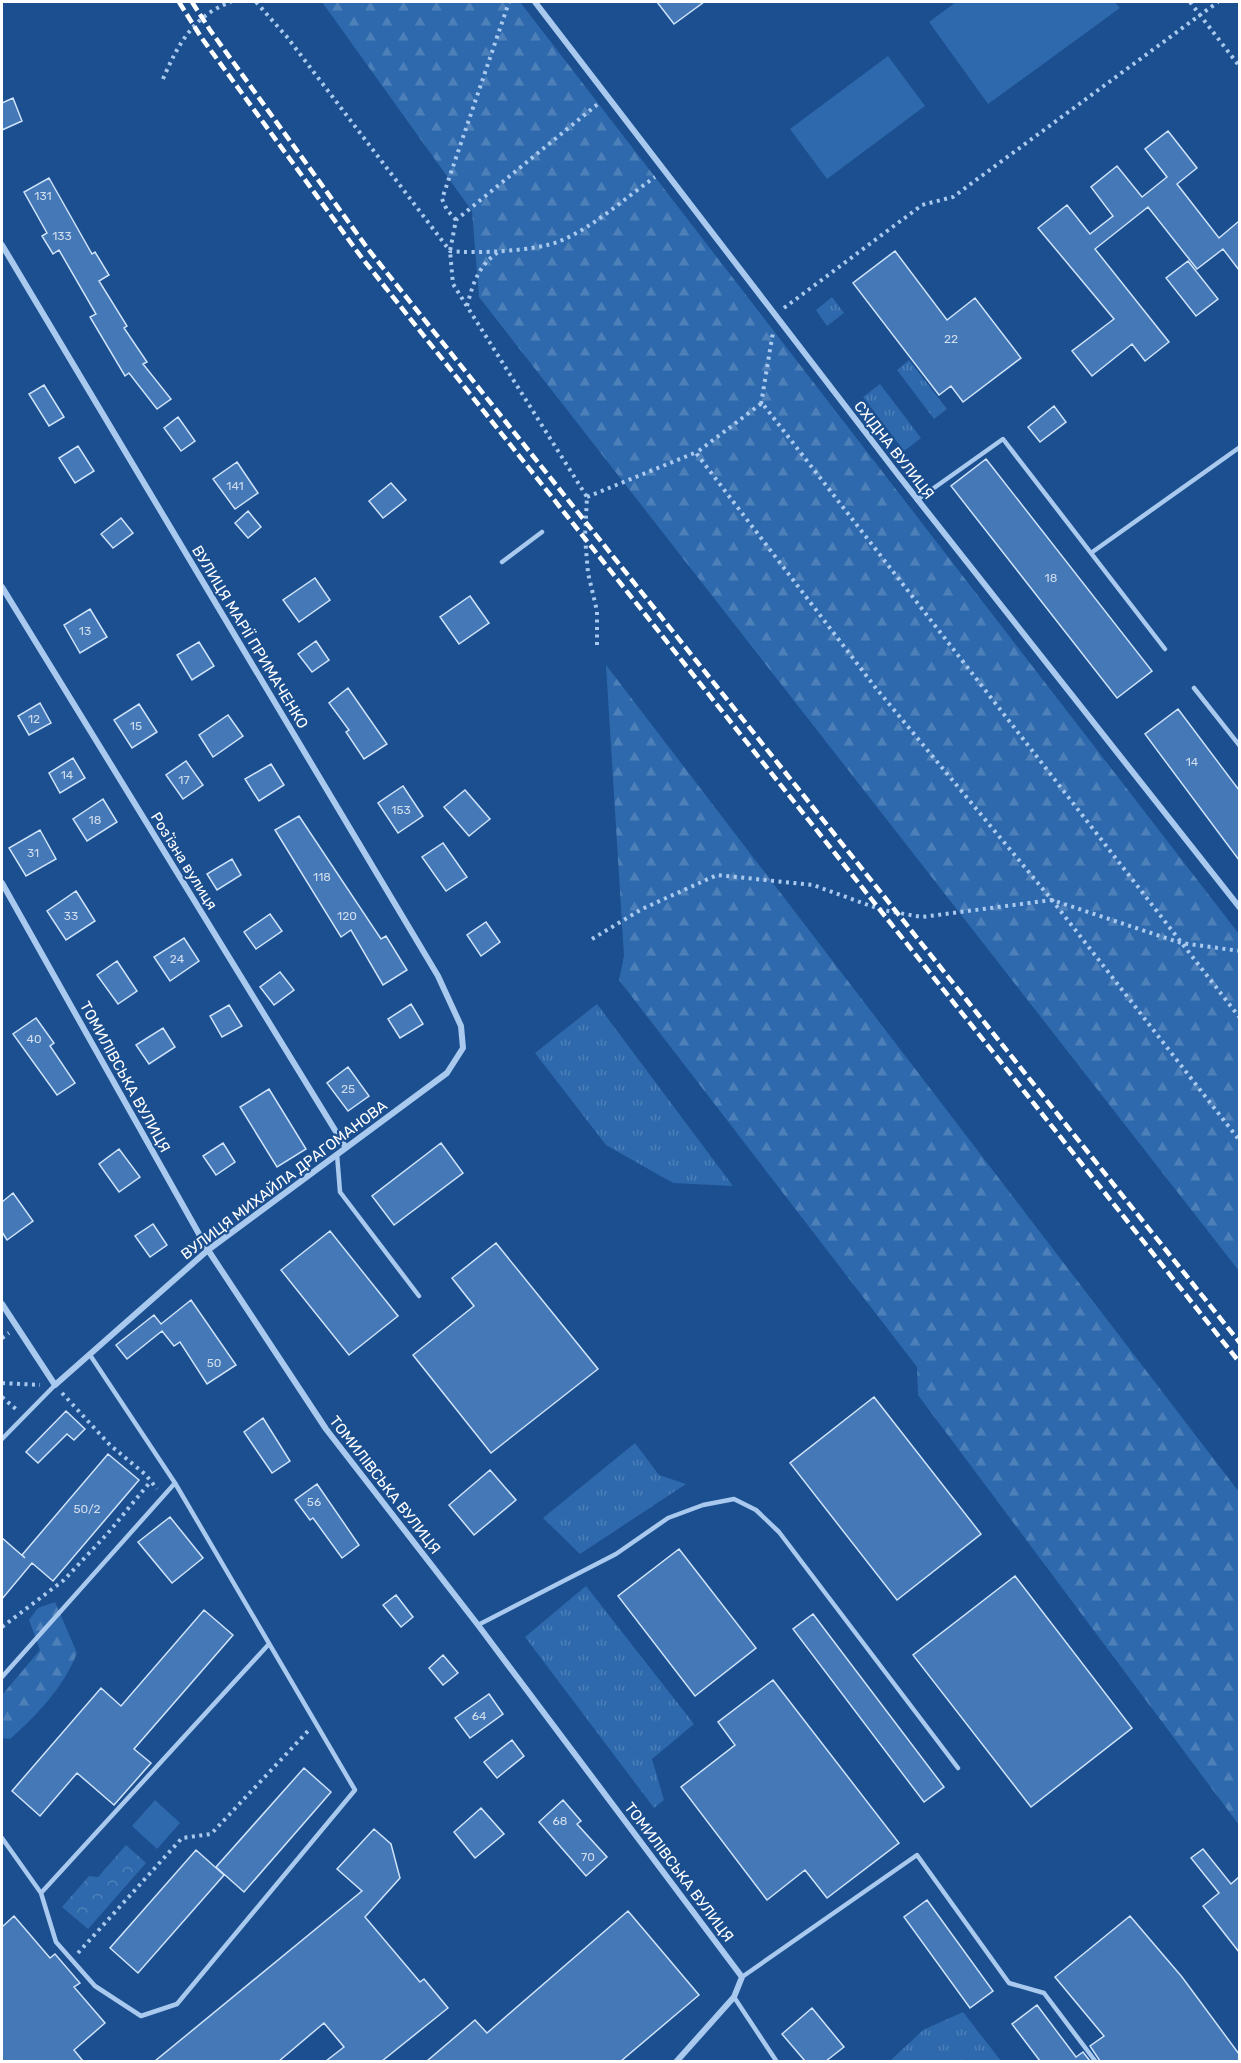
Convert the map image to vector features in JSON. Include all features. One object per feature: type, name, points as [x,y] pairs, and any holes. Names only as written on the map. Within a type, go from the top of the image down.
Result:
[{"type":"street","name":"СХІДНА ВУЛИЦЯ","points":[[536,2],[917,500],[1239,908]]},
{"type":"street","name":"ВУЛИЦЯ МАРІЇ ПРИМАЧЕНКО","points":[[2,245],[438,976],[461,1026],[463,1048]]},
{"type":"street","name":"Розʼїзна вулиця","points":[[2,587],[346,1148]]},
{"type":"street","name":"ТОМИЛІВСЬКА ВУЛИЦЯ","points":[[2,883],[208,1250],[326,1429],[478,1625],[742,1977]]},
{"type":"street","name":"ВУЛИЦЯ МИХАЙЛА ДРАГОМАНОВА","points":[[55,1385],[208,1250],[447,1073],[463,1048]]},
{"type":"street","points":[[2,1304],[55,1385]]},
{"type":"street","points":[[676,2061],[734,1997],[742,1977]]},
{"type":"lane","points":[[917,500],[1003,439],[1165,649]]},
{"type":"lane","points":[[1091,553],[1239,447]]},
{"type":"lane","points":[[502,562],[542,532]]},
{"type":"lane","points":[[1194,688],[1239,746]]},
{"type":"lane","points":[[337,1155],[340,1192],[419,1296]]},
{"type":"lane","points":[[2,1838],[41,1893],[56,1942],[95,1986],[141,2016],[177,2004],[355,1790],[175,1483],[90,1355]]},
{"type":"lane","points":[[2,1439],[55,1385]]},
{"type":"lane","points":[[2,1677],[175,1483]]},
{"type":"lane","points":[[478,1625],[616,1554],[668,1518],[703,1505],[734,1499],[756,1510],[779,1532],[958,1768]]},
{"type":"lane","points":[[41,1893],[269,1644]]},
{"type":"lane","points":[[742,1977],[917,1855],[1009,1983],[1044,1993],[1096,2061]]},
{"type":"lane","points":[[734,1997],[777,2061]]},
{"type":"path","points":[[163,79],[172,57],[193,25],[231,2]]},
{"type":"path","points":[[255,2],[287,37],[450,251]]},
{"type":"path","points":[[456,220],[447,210],[442,199],[509,2]]},
{"type":"path","points":[[1190,2],[1239,67]]},
{"type":"path","points":[[587,497],[696,453],[762,403],[775,314],[922,205],[953,197],[1218,2]]},
{"type":"path","points":[[597,645],[597,611],[588,573],[585,537],[587,497],[453,284],[450,251],[456,220],[607,96]]},
{"type":"path","points":[[450,251],[501,251],[558,242],[581,230],[664,170]]},
{"type":"path","points":[[467,306],[473,282],[486,260],[501,251]]},
{"type":"path","points":[[762,403],[1239,1018]]},
{"type":"path","points":[[696,453],[875,687],[1052,900],[1239,1141]]},
{"type":"path","points":[[592,939],[642,909],[717,875],[813,885],[882,910],[922,917],[1052,900],[1181,943],[1239,951]]},
{"type":"path","points":[[2,1383],[55,1385],[110,1445],[151,1481],[163,1496]]},
{"type":"path","points":[[2,1397],[24,1417]]},
{"type":"path","points":[[2,1626],[64,1580],[108,1533],[151,1481]]},
{"type":"path","points":[[72,1960],[182,1838],[211,1834],[316,1723]]},
{"type":"green space","points":[[322,2],[520,2],[1239,934],[1239,1271],[479,297],[472,211]]},
{"type":"green space","points":[[956,2],[1115,2],[1120,8],[988,104],[929,22]]},
{"type":"green space","points":[[888,56],[925,106],[827,179],[790,129]]},
{"type":"green space","points":[[832,297],[844,313],[827,326],[816,310]]},
{"type":"green space","points":[[909,360],[947,409],[934,419],[897,370]]},
{"type":"green space","points":[[880,384],[921,438],[904,451],[863,397]]},
{"type":"green space","points":[[606,665],[1239,1492],[1239,1825],[918,1395],[917,1367],[619,980],[624,956]]},
{"type":"green space","points":[[597,1004],[733,1186],[673,1183],[606,1145],[535,1053]]},
{"type":"green space","points":[[635,1443],[659,1475],[686,1484],[580,1554],[543,1518]]},
{"type":"green space","points":[[586,1586],[694,1724],[652,1759],[664,1800],[654,1808],[525,1637]]},
{"type":"green space","points":[[55,1602],[77,1653],[65,1678],[40,1710],[10,1739],[2,1738],[2,1695],[40,1650],[29,1620],[38,1608]]},
{"type":"green space","points":[[155,1800],[180,1823],[157,1849],[132,1826]]},
{"type":"green space","points":[[126,1845],[146,1863],[88,1929],[62,1907],[89,1876],[98,1877]]},
{"type":"green space","points":[[963,2012],[1001,2061],[890,2061],[923,2030]]},
{"type":"building","points":[[657,2],[704,2],[674,24]]},
{"type":"building","points":[[13,98],[22,121],[2,130],[2,103]]},
{"type":"building","points":[[1168,131],[1197,168],[1177,184],[1219,238],[1239,221],[1239,270],[1223,249],[1197,269],[1148,207],[1095,249],[1169,342],[1145,361],[1132,344],[1092,376],[1072,351],[1114,319],[1038,228],[1067,205],[1090,234],[1113,216],[1091,187],[1117,166],[1142,197],[1167,177],[1145,149]]},
{"type":"building","points":[[49,178],[92,254],[95,252],[109,275],[99,281],[127,326],[124,328],[147,362],[143,364],[171,399],[157,409],[129,373],[125,376],[90,317],[96,314],[59,250],[53,254],[42,236],[47,233],[24,192]]},
{"type":"building","points":[[895,251],[947,320],[975,298],[1021,358],[963,402],[951,386],[939,395],[853,283]]},
{"type":"building","points":[[1188,261],[1218,299],[1196,316],[1166,278]]},
{"type":"building","points":[[44,385],[64,417],[49,426],[29,394]]},
{"type":"building","points":[[1054,406],[1066,422],[1040,442],[1028,427]]},
{"type":"building","points":[[178,417],[195,441],[181,451],[164,428]]},
{"type":"building","points":[[78,446],[94,471],[75,483],[59,458]]},
{"type":"building","points":[[986,459],[1152,671],[1117,698],[951,486]]},
{"type":"building","points":[[237,462],[258,493],[235,509],[213,479]]},
{"type":"building","points":[[391,483],[406,500],[383,518],[369,501]]},
{"type":"building","points":[[248,511],[261,527],[248,538],[235,523]]},
{"type":"building","points":[[121,518],[133,533],[113,548],[101,534]]},
{"type":"building","points":[[315,578],[330,600],[299,622],[283,600]]},
{"type":"building","points":[[470,596],[489,623],[459,644],[440,617]]},
{"type":"building","points":[[90,609],[107,637],[80,653],[64,625]]},
{"type":"building","points":[[316,641],[329,660],[312,672],[298,654]]},
{"type":"building","points":[[199,642],[214,666],[192,680],[177,655]]},
{"type":"building","points":[[348,688],[387,744],[364,759],[346,732],[349,730],[329,703]]},
{"type":"building","points":[[40,703],[51,723],[29,735],[18,716]]},
{"type":"building","points":[[139,704],[157,732],[132,748],[114,720]]},
{"type":"building","points":[[1178,709],[1239,790],[1239,860],[1145,734]]},
{"type":"building","points":[[228,715],[243,736],[213,757],[199,735]]},
{"type":"building","points":[[73,758],[85,778],[60,793],[49,773]]},
{"type":"building","points":[[186,761],[203,785],[183,799],[166,775]]},
{"type":"building","points":[[271,764],[284,785],[259,801],[245,779]]},
{"type":"building","points":[[403,786],[423,816],[398,833],[378,803]]},
{"type":"building","points":[[465,790],[490,819],[469,836],[444,807]]},
{"type":"building","points":[[103,799],[117,822],[87,841],[73,819]]},
{"type":"building","points":[[299,816],[381,939],[386,936],[407,970],[383,985],[351,930],[341,937],[275,830]]},
{"type":"building","points":[[40,830],[56,859],[26,876],[9,848]]},
{"type":"building","points":[[443,843],[467,877],[446,891],[422,857]]},
{"type":"building","points":[[232,859],[241,875],[217,890],[207,874]]},
{"type":"building","points":[[76,891],[95,921],[66,940],[47,911]]},
{"type":"building","points":[[270,914],[282,931],[256,949],[244,932]]},
{"type":"building","points":[[486,922],[500,942],[481,956],[467,935]]},
{"type":"building","points":[[184,938],[199,961],[170,981],[154,957]]},
{"type":"building","points":[[117,961],[137,991],[118,1004],[97,975]]},
{"type":"building","points":[[280,972],[294,990],[274,1005],[260,987]]},
{"type":"building","points":[[411,1004],[423,1024],[400,1038],[388,1019]]},
{"type":"building","points":[[229,1005],[242,1026],[222,1037],[210,1016]]},
{"type":"building","points":[[36,1018],[54,1043],[50,1046],[75,1083],[57,1095],[13,1034]]},
{"type":"building","points":[[163,1028],[175,1047],[149,1064],[136,1045]]},
{"type":"building","points":[[348,1067],[369,1096],[348,1111],[327,1083]]},
{"type":"building","points":[[269,1089],[306,1149],[277,1167],[240,1107]]},
{"type":"building","points":[[223,1143],[235,1162],[216,1175],[203,1156]]},
{"type":"building","points":[[441,1143],[463,1173],[394,1225],[372,1196]]},
{"type":"building","points":[[119,1149],[140,1177],[119,1192],[99,1164]]},
{"type":"building","points":[[13,1193],[33,1221],[7,1240],[2,1232],[2,1202]]},
{"type":"building","points":[[153,1224],[167,1245],[150,1257],[135,1236]]},
{"type":"building","points":[[330,1231],[398,1316],[349,1355],[281,1270]]},
{"type":"building","points":[[496,1243],[598,1369],[491,1453],[413,1355],[474,1306],[452,1278]]},
{"type":"building","points":[[191,1300],[236,1365],[207,1384],[180,1342],[174,1346],[162,1331],[127,1359],[116,1345],[154,1315],[161,1324]]},
{"type":"building","points":[[874,1397],[981,1534],[897,1600],[790,1463]]},
{"type":"building","points":[[66,1411],[85,1429],[74,1440],[67,1434],[38,1463],[26,1452]]},
{"type":"building","points":[[263,1418],[290,1461],[272,1473],[244,1432]]},
{"type":"building","points":[[108,1454],[139,1480],[53,1581],[32,1563],[2,1599],[2,1538],[25,1558],[22,1555]]},
{"type":"building","points":[[490,1470],[516,1500],[474,1535],[449,1505]]},
{"type":"building","points":[[317,1484],[359,1545],[342,1558],[313,1518],[310,1520],[295,1500]]},
{"type":"building","points":[[170,1517],[203,1558],[172,1583],[138,1542]]},
{"type":"building","points":[[679,1549],[756,1648],[695,1696],[618,1596]]},
{"type":"building","points":[[1015,1576],[1132,1728],[1031,1807],[913,1655]]},
{"type":"building","points":[[396,1595],[413,1617],[401,1627],[383,1605]]},
{"type":"building","points":[[204,1610],[233,1635],[134,1749],[151,1763],[114,1805],[77,1773],[40,1816],[12,1791],[101,1688],[121,1706]]},
{"type":"building","points":[[813,1614],[944,1787],[924,1802],[793,1629]]},
{"type":"building","points":[[443,1655],[458,1673],[443,1685],[429,1668]]},
{"type":"building","points":[[773,1680],[899,1843],[827,1898],[805,1870],[767,1900],[681,1787],[735,1745],[718,1722]]},
{"type":"building","points":[[489,1694],[503,1714],[470,1738],[455,1718]]},
{"type":"building","points":[[512,1740],[524,1756],[497,1778],[484,1762]]},
{"type":"building","points":[[304,1768],[331,1792],[244,1892],[216,1867]]},
{"type":"building","points":[[563,1800],[581,1821],[577,1824],[607,1857],[586,1876],[539,1822]]},
{"type":"building","points":[[481,1808],[504,1834],[475,1858],[454,1832]]},
{"type":"building","points":[[374,1829],[391,1844],[400,1878],[365,1917],[420,1982],[424,1979],[448,2008],[382,2061],[326,2061],[344,2047],[324,2023],[279,2061],[155,2061],[362,1891],[337,1869]]},
{"type":"building","points":[[1203,1849],[1231,1884],[1239,1877],[1239,1952],[1203,1906],[1219,1893],[1191,1858]]},
{"type":"building","points":[[196,1850],[224,1875],[138,1973],[110,1948]]},
{"type":"building","points":[[927,1900],[993,1991],[970,2008],[904,1917]]},
{"type":"building","points":[[628,1911],[699,1995],[621,2061],[427,2061],[475,2020],[487,2033]]},
{"type":"building","points":[[14,1916],[50,1958],[55,1954],[80,1983],[74,1987],[105,2023],[74,2050],[83,2061],[2,2061],[2,1927]]},
{"type":"building","points":[[1130,1916],[1182,1977],[1239,2054],[1239,2061],[1100,2061],[1090,2046],[1104,2036],[1055,1977]]},
{"type":"building","points":[[1037,2005],[1076,2057],[1083,2052],[1090,2061],[1040,2061],[1012,2024]]},
{"type":"building","points":[[812,2008],[844,2047],[826,2061],[805,2061],[782,2034]]},
{"type":"railway","points":[[179,2],[201,37],[362,258],[1240,1363]]},
{"type":"railway","points":[[192,2],[368,249],[1240,1343]]}]
